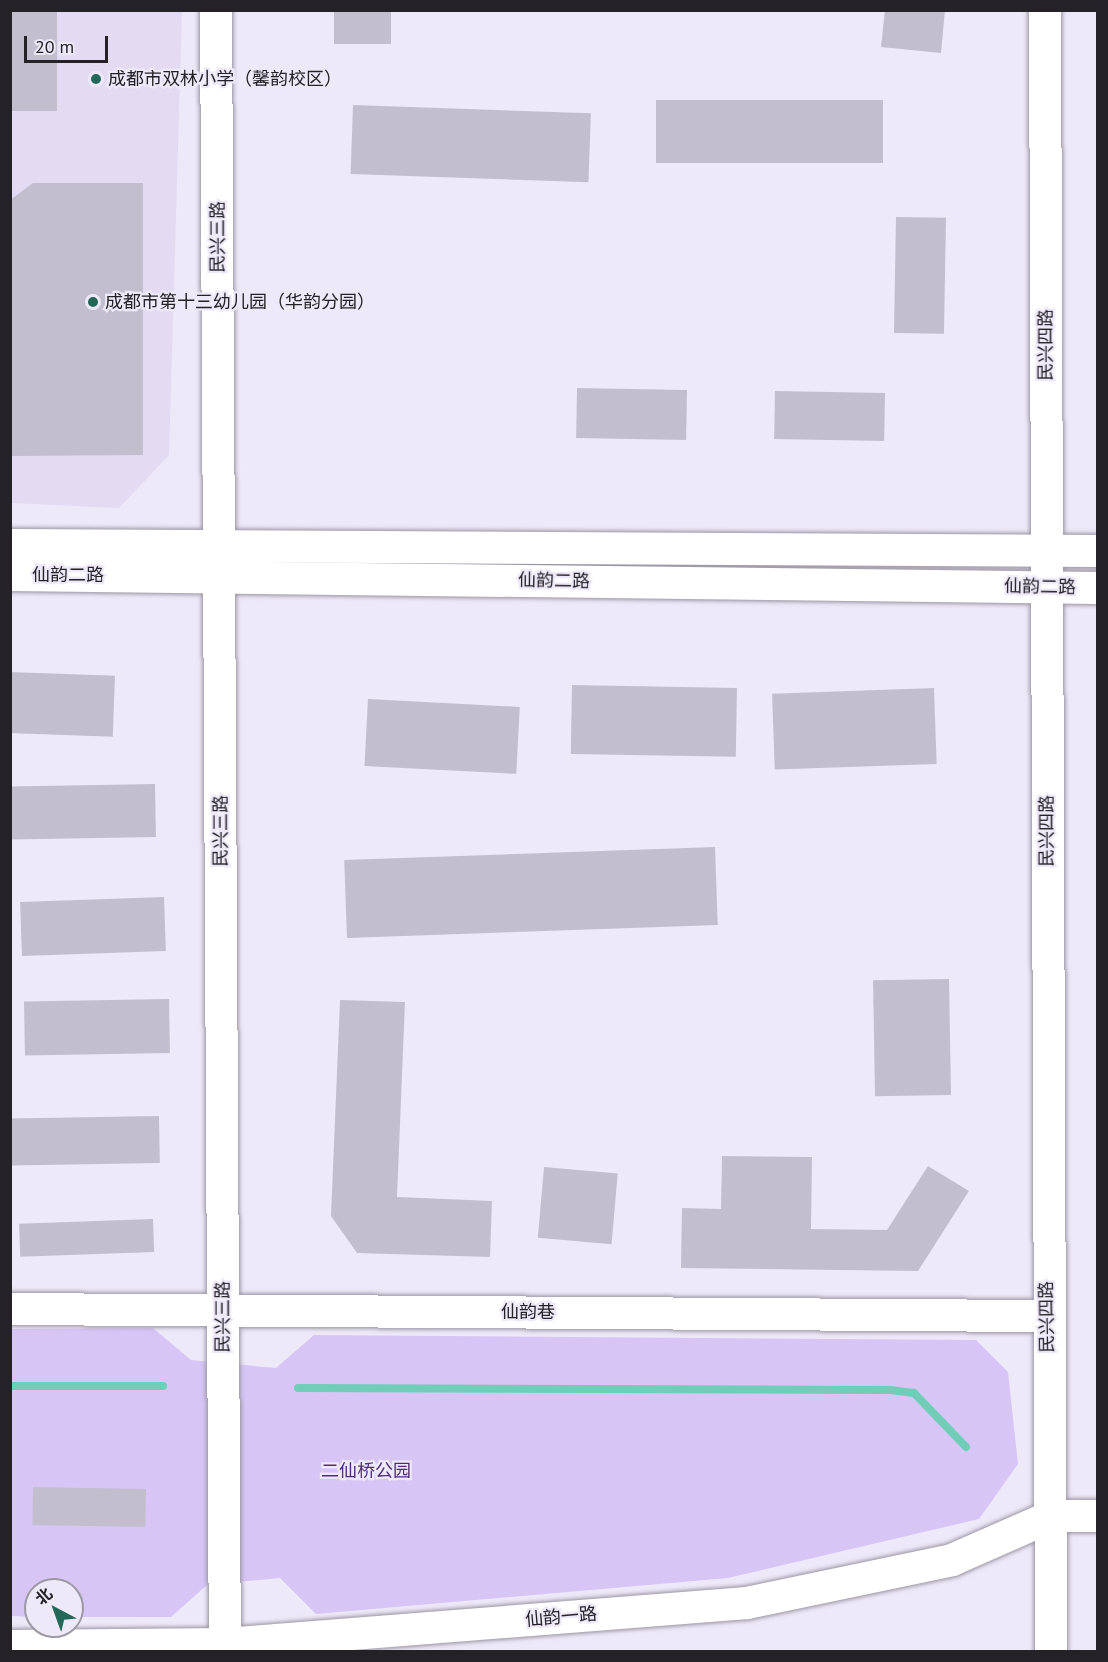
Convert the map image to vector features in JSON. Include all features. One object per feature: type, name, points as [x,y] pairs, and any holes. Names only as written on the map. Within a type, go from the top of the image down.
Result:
[{"type":"street","name":"民兴三路","points":[[216,10],[225,1648]]},
{"type":"street","name":"民兴四路","points":[[1045,10],[1046,1316],[1052,1516],[1051,1652]]},
{"type":"street","name":"仙韵二路","points":[[10,545],[219,561],[1098,588]]},
{"type":"street","name":"仙韵二路","points":[[10,574],[219,561],[1098,551]]},
{"type":"street","name":"仙韵巷","points":[[10,1309],[1046,1316]]},
{"type":"street","name":"仙韵一路","points":[[10,1646],[225,1648],[747,1603],[952,1560],[1052,1516],[1098,1516]]},
{"type":"shaded area","name":"成都市第十三幼儿园（华韵分园）","points":[[11,11],[182,11],[169,455],[119,508],[11,503]]},
{"type":"green space","name":"二仙桥公园","points":[[153,1328],[191,1360],[276,1368],[314,1335],[976,1340],[1008,1372],[1018,1464],[979,1519],[728,1578],[316,1614],[280,1578],[207,1585],[171,1617],[84,1617],[84,1578],[24,1578],[24,1617],[11,1616],[10,1329]]},
{"type":"building","points":[[10,10],[57,10],[57,111],[10,111]]},
{"type":"building","points":[[334,10],[391,10],[391,44],[334,44]]},
{"type":"building","points":[[885,10],[945,10],[941,53],[881,47]]},
{"type":"building","points":[[656,100],[883,100],[883,163],[656,163]]},
{"type":"building","points":[[353,105],[591,113],[588,182],[351,174]]},
{"type":"building","name":"成都市第十三幼儿园（华韵分园）","points":[[33,183],[143,183],[143,455],[10,456],[10,200]]},
{"type":"building","points":[[896,217],[946,218],[944,334],[894,333]]},
{"type":"building","points":[[577,388],[687,390],[686,440],[576,438]]},
{"type":"building","points":[[775,391],[885,393],[884,441],[774,439]]},
{"type":"building","points":[[10,672],[115,676],[113,737],[10,733]]},
{"type":"building","points":[[572,685],[737,688],[736,757],[571,754]]},
{"type":"building","points":[[934,688],[937,764],[775,770],[772,694]]},
{"type":"building","points":[[368,699],[520,707],[516,774],[364,766]]},
{"type":"building","points":[[155,784],[156,837],[11,840],[10,787]]},
{"type":"building","points":[[715,847],[718,925],[347,938],[344,860]]},
{"type":"building","points":[[164,897],[166,951],[22,956],[20,902]]},
{"type":"building","points":[[949,979],[951,1095],[875,1096],[873,980]]},
{"type":"building","points":[[169,999],[170,1053],[25,1056],[24,1002]]},
{"type":"building","points":[[340,1000],[405,1002],[397,1197],[492,1201],[490,1257],[357,1253],[331,1216]]},
{"type":"building","points":[[159,1116],[160,1163],[11,1166],[10,1119]]},
{"type":"building","points":[[722,1156],[812,1157],[811,1229],[887,1230],[928,1166],[969,1191],[918,1271],[681,1268],[682,1208],[721,1209]]},
{"type":"building","points":[[544,1167],[618,1173],[612,1244],[538,1238]]},
{"type":"building","points":[[153,1219],[154,1252],[20,1257],[19,1224]]},
{"type":"building","points":[[33,1487],[146,1489],[145,1527],[32,1525]]},
{"type":"waterway","points":[[10,1386],[163,1386]]},
{"type":"waterway","points":[[298,1388],[890,1390],[914,1393],[966,1447]]},
{"type":"place","name":"成都市双林小学（馨韵校区）","points":[[96,79]]},
{"type":"place","name":"成都市第十三幼儿园（华韵分园）","points":[[93,302]]}]
